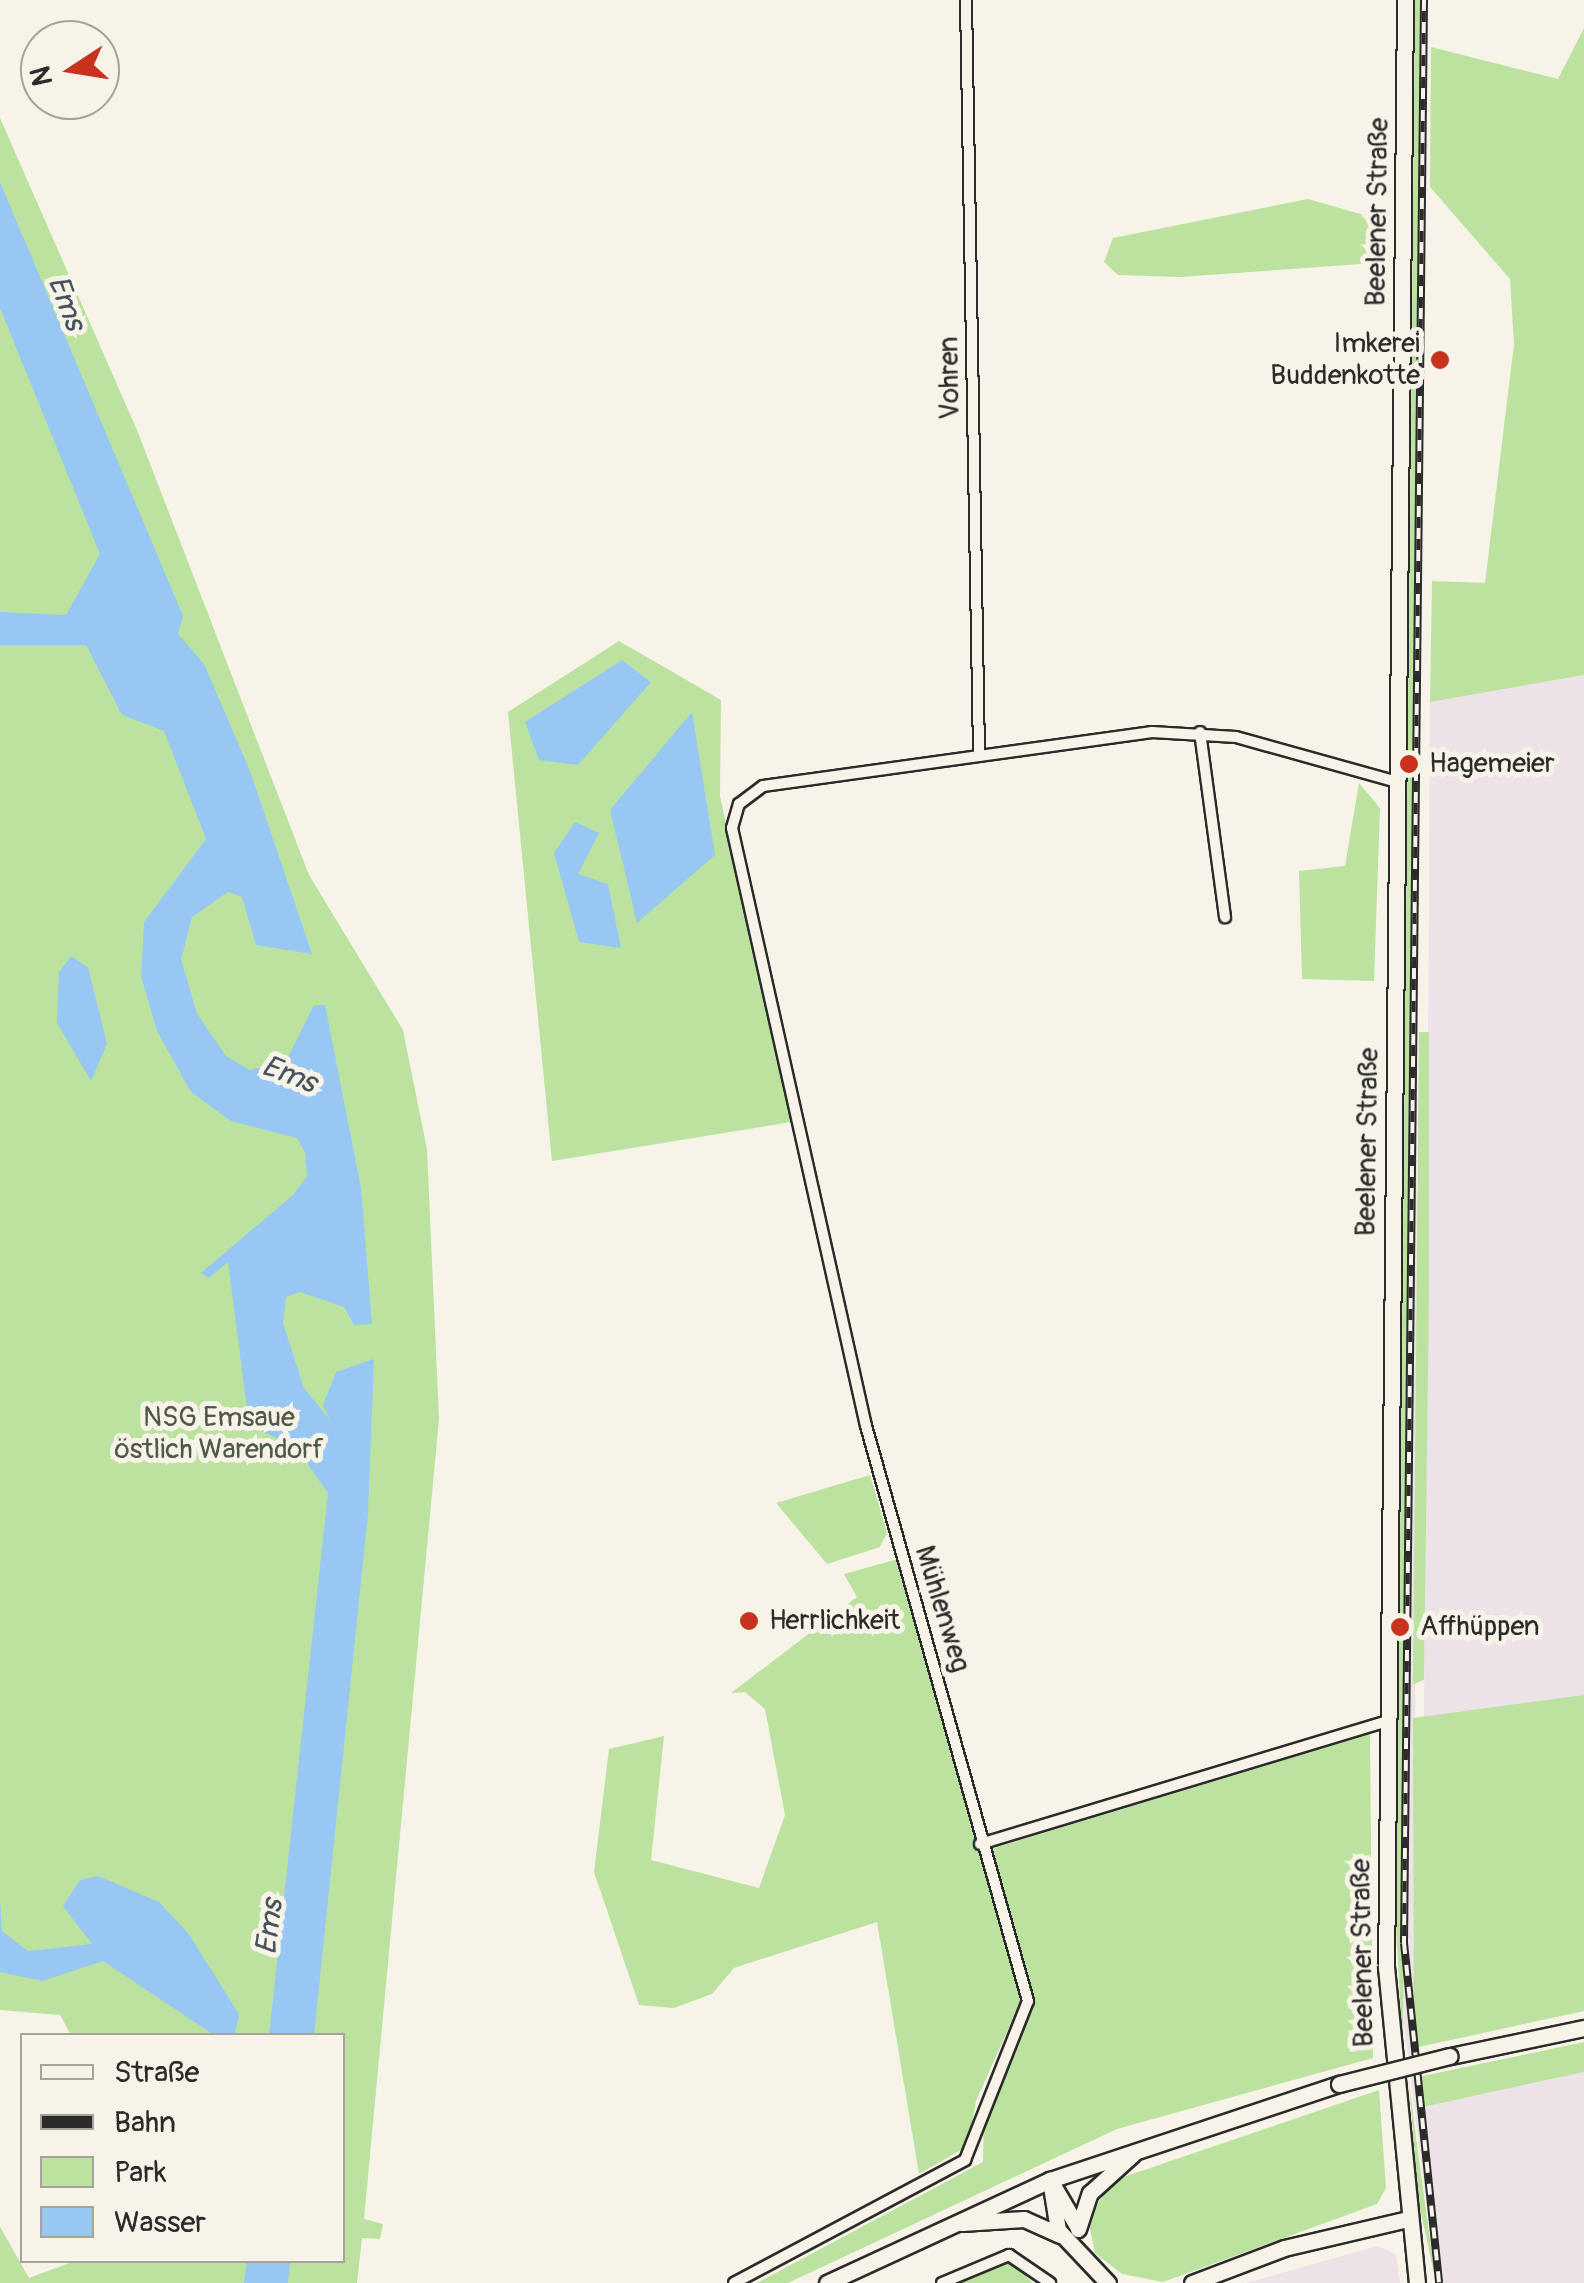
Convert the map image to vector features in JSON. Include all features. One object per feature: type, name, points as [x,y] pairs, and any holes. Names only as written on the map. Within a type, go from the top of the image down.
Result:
[{"type":"main road","name":"Beelener Straße","points":[[1405,0],[1388,2022],[1417,2283]]},
{"type":"main road","points":[[827,2283],[948,2224],[1147,2144],[1339,2084],[1584,2028]]},
{"type":"main road","points":[[1070,2234],[1097,2183],[1147,2144]]},
{"type":"main road","points":[[1050,2180],[1086,2264],[1108,2283]]},
{"type":"main road","points":[[948,2224],[1024,2219],[1070,2234]]},
{"type":"main road","points":[[1192,2283],[1302,2242],[1408,2219]]},
{"type":"street","name":"Vohren","points":[[966,0],[978,756]]},
{"type":"street","points":[[978,756],[1200,732],[1397,782]]},
{"type":"street","points":[[1200,732],[1226,917]]},
{"type":"street","name":"Mühlenweg","points":[[734,2283],[972,2151],[987,2085],[1028,2001],[980,1844],[804,1166],[732,828],[739,804],[763,786],[978,756]]},
{"type":"street","points":[[980,1844],[1388,1722]]},
{"type":"street","points":[[942,2283],[1002,2255],[1050,2283]]},
{"type":"shaded area","points":[[1421,0],[1414,2048],[1423,2107],[1584,2072],[1584,2283],[1436,2283],[1404,2023]]},
{"type":"shaded area","points":[[1584,675],[1584,1695],[1424,1722],[1430,702]]},
{"type":"shaded area","points":[[1377,2246],[1396,2254],[1400,2283],[1246,2283]]},
{"type":"green space","points":[[1415,0],[1421,0],[1403,2052],[1396,1928]]},
{"type":"green space","points":[[1584,28],[1584,675],[1430,702],[1432,581],[1485,583],[1514,344],[1510,279],[1430,187],[1431,47],[1558,79]]},
{"type":"green space","name":"NSG Emsaue östlich Warendorf","points":[[0,118],[137,430],[309,875],[403,1030],[427,1149],[439,1419],[364,2219],[383,2224],[380,2239],[362,2238],[357,2283],[0,2283],[0,2227],[29,2278],[70,2263],[345,2263],[345,2033],[70,2033],[60,2015],[0,2010]]},
{"type":"green space","points":[[1308,199],[1378,219],[1375,263],[1180,277],[1118,275],[1104,262],[1113,238]]},
{"type":"green space","points":[[619,641],[721,700],[720,796],[791,1122],[552,1161],[508,712]]},
{"type":"green space","points":[[1359,783],[1380,808],[1374,981],[1302,979],[1299,871],[1345,866]]},
{"type":"green space","points":[[1419,1032],[1429,1032],[1429,1297],[1424,1680],[1413,1684]]},
{"type":"green space","points":[[870,1475],[887,1533],[880,1547],[827,1564],[776,1503]]},
{"type":"green space","points":[[898,1559],[1022,1998],[976,2101],[968,2146],[919,2174],[877,1922],[734,1968],[712,1994],[674,2008],[639,2005],[594,1872],[609,1749],[664,1736],[651,1860],[759,1888],[785,1815],[765,1709],[745,1692],[731,1693],[857,1597],[844,1574]]},
{"type":"green space","points":[[1584,1695],[1584,2011],[1414,2048],[1413,1718]]},
{"type":"green space","points":[[1370,1734],[1373,2058],[1117,2129],[788,2283],[757,2283],[983,2162],[984,2104],[1034,2002],[990,1862],[994,1848]]},
{"type":"green space","points":[[1584,2042],[1584,2072],[1423,2107],[1418,2077]]},
{"type":"green space","points":[[1409,2081],[1415,2130],[1436,2283],[1418,2199]]},
{"type":"green space","points":[[1379,2090],[1386,2188],[1377,2204],[1163,2282],[1122,2274],[1095,2253],[1088,2219],[1112,2181]]},
{"type":"green space","points":[[1011,2262],[1033,2283],[953,2283],[969,2275]]},
{"type":"water","name":"Ems","points":[[0,182],[183,616],[178,634],[204,664],[250,771],[312,954],[256,945],[242,897],[228,892],[192,917],[181,959],[197,1014],[226,1056],[250,1070],[286,1061],[314,1005],[325,1005],[361,1188],[372,1324],[354,1325],[344,1307],[300,1292],[286,1297],[283,1323],[304,1388],[330,1420],[323,1405],[336,1372],[374,1359],[368,1514],[314,2033],[269,2033],[328,1493],[295,1446],[261,1431],[247,1408],[228,1262],[209,1278],[201,1273],[293,1195],[307,1176],[305,1152],[297,1138],[231,1121],[191,1092],[157,1031],[141,976],[144,922],[206,839],[164,731],[122,715],[86,645],[0,645],[0,612],[66,615],[100,554],[0,308]]},
{"type":"water","points":[[622,660],[651,682],[578,765],[539,760],[525,722]]},
{"type":"water","points":[[692,712],[715,855],[637,923],[610,810]]},
{"type":"water","points":[[575,822],[599,833],[578,874],[608,884],[621,948],[579,942],[554,853]]},
{"type":"water","points":[[71,956],[88,967],[107,1044],[91,1081],[57,1023],[59,972]]},
{"type":"water","points":[[98,1876],[159,1902],[188,1933],[239,2014],[235,2033],[211,2033],[103,1961],[42,1981],[0,1972],[0,1899],[2,1931],[28,1951],[92,1944],[63,1906],[80,1880]]},
{"type":"water","points":[[247,2263],[290,2263],[288,2283],[244,2283]]},
{"type":"railway","points":[[1424,0],[1404,1943],[1439,2283]]},
{"type":"place","name":"Imkerei Buddenkotte","points":[[1440,360]]},
{"type":"place","name":"Hagemeier","points":[[1409,764]]},
{"type":"place","name":"Herrlichkeit","points":[[749,1621]]},
{"type":"place","name":"Affhüppen","points":[[1400,1627]]}]
